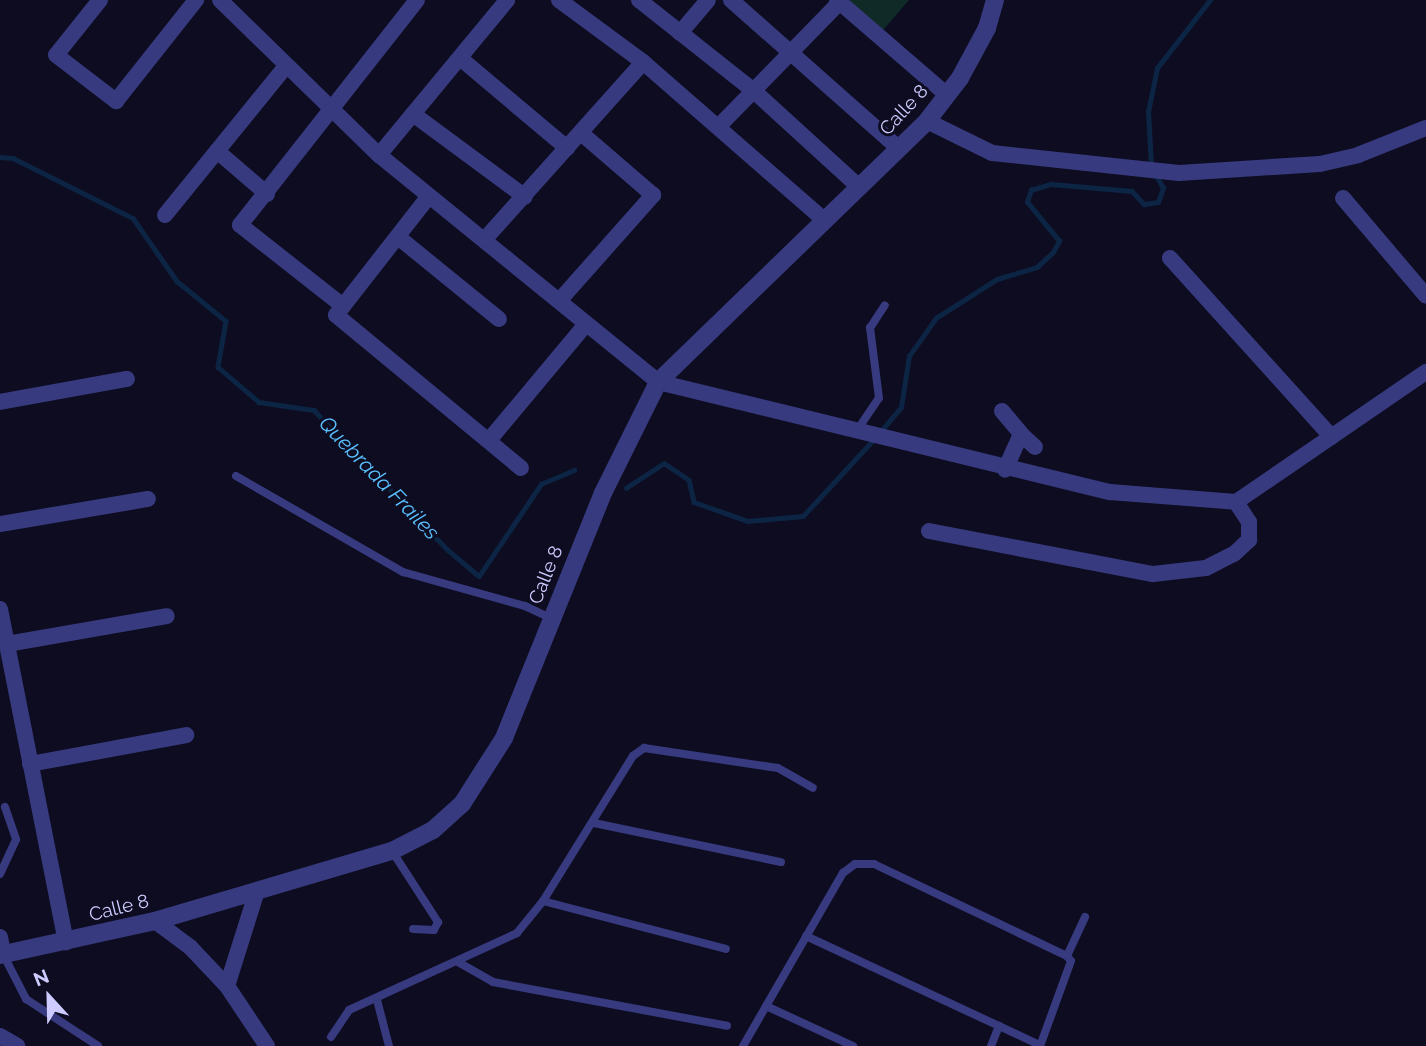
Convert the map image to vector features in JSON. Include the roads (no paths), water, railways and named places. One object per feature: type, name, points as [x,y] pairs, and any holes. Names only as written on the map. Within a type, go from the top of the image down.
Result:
[{"type":"street","points":[[92,3],[56,55],[116,101],[195,0]]},
{"type":"street","points":[[220,0],[379,155],[658,382],[863,431],[1005,470],[1110,492],[1236,502],[1426,372]]},
{"type":"street","points":[[343,306],[240,225],[332,112],[416,0]]},
{"type":"street","points":[[379,155],[507,0]]},
{"type":"street","points":[[559,0],[643,62],[822,218]]},
{"type":"street","points":[[639,0],[754,92],[858,185]]},
{"type":"street","points":[[680,33],[708,0]]},
{"type":"street","points":[[731,0],[898,148]]},
{"type":"street","name":"Calle 8","points":[[1,949],[65,943],[155,921],[392,851],[433,830],[463,804],[504,738],[603,493],[658,382],[822,218],[926,121],[947,95],[987,28],[995,0]]},
{"type":"street","points":[[718,127],[839,1],[947,95]]},
{"type":"street","points":[[460,58],[567,148]]},
{"type":"street","points":[[485,239],[643,62]]},
{"type":"street","points":[[165,215],[286,66]]},
{"type":"street","points":[[413,114],[524,197]]},
{"type":"street","points":[[926,121],[992,153],[1112,169],[1179,173],[1320,164],[1358,155],[1426,128]]},
{"type":"street","points":[[559,300],[653,195],[581,133]]},
{"type":"street","points":[[217,152],[267,194]]},
{"type":"street","points":[[429,197],[336,315],[522,468]]},
{"type":"street","points":[[1343,198],[1426,296]]},
{"type":"street","points":[[398,237],[499,319]]},
{"type":"street","points":[[1170,258],[1332,437]]},
{"type":"street","points":[[490,439],[586,324]]},
{"type":"street","points":[[0,401],[127,379]]},
{"type":"street","points":[[1002,411],[1035,447]]},
{"type":"street","points":[[1005,470],[1021,434]]},
{"type":"street","points":[[0,524],[148,499]]},
{"type":"street","points":[[929,531],[1153,574],[1206,569],[1234,554],[1249,540],[1248,522],[1236,502]]},
{"type":"street","points":[[0,609],[65,943]]},
{"type":"street","points":[[7,644],[167,616]]},
{"type":"street","points":[[30,764],[186,735]]},
{"type":"street","points":[[227,986],[257,891]]},
{"type":"street","points":[[155,921],[190,947],[227,986],[267,1046]]},
{"type":"street","points":[[0,1036],[17,1046]]},
{"type":"lane","points":[[863,431],[878,398],[870,328],[885,305]]},
{"type":"lane","points":[[236,476],[403,572],[525,606],[551,618]]},
{"type":"lane","points":[[331,1037],[349,1010],[377,1000],[517,933],[543,901],[594,823],[633,756],[644,748],[778,768],[813,788]]},
{"type":"lane","points":[[0,874],[16,839],[5,807]]},
{"type":"lane","points":[[594,823],[781,862]]},
{"type":"lane","points":[[392,851],[438,922],[434,930],[413,929]]},
{"type":"lane","points":[[743,1046],[806,936],[843,873],[855,864],[874,864],[1067,956],[1071,961],[1040,1046],[806,936]]},
{"type":"lane","points":[[543,901],[726,949]]},
{"type":"lane","points":[[1067,956],[1084,917]]},
{"type":"lane","points":[[1,949],[26,999],[98,1046]]},
{"type":"lane","points":[[458,962],[493,982],[727,1026]]},
{"type":"lane","points":[[377,1000],[389,1046]]},
{"type":"lane","points":[[766,1006],[853,1046]]},
{"type":"lane","points":[[990,1046],[999,1026]]},
{"type":"waterway","name":"Quebrada Frailes","points":[[1151,165],[1148,112],[1157,68],[1210,0]]},
{"type":"waterway","name":"Quebrada Frailes","points":[[0,157],[13,158],[133,218],[177,281],[226,321],[218,367],[259,402],[314,410],[448,550],[479,576],[541,484],[574,470]]},
{"type":"waterway","name":"Quebrada Frailes","points":[[881,431],[901,407],[909,356],[936,318],[997,279],[1037,267],[1053,252],[1059,241],[1027,202],[1031,190],[1051,184],[1132,191],[1144,204],[1158,202],[1163,188],[1156,176]]},
{"type":"waterway","name":"Quebrada Frailes","points":[[626,488],[664,463],[689,480],[694,502],[748,521],[803,516],[875,438]]}]
